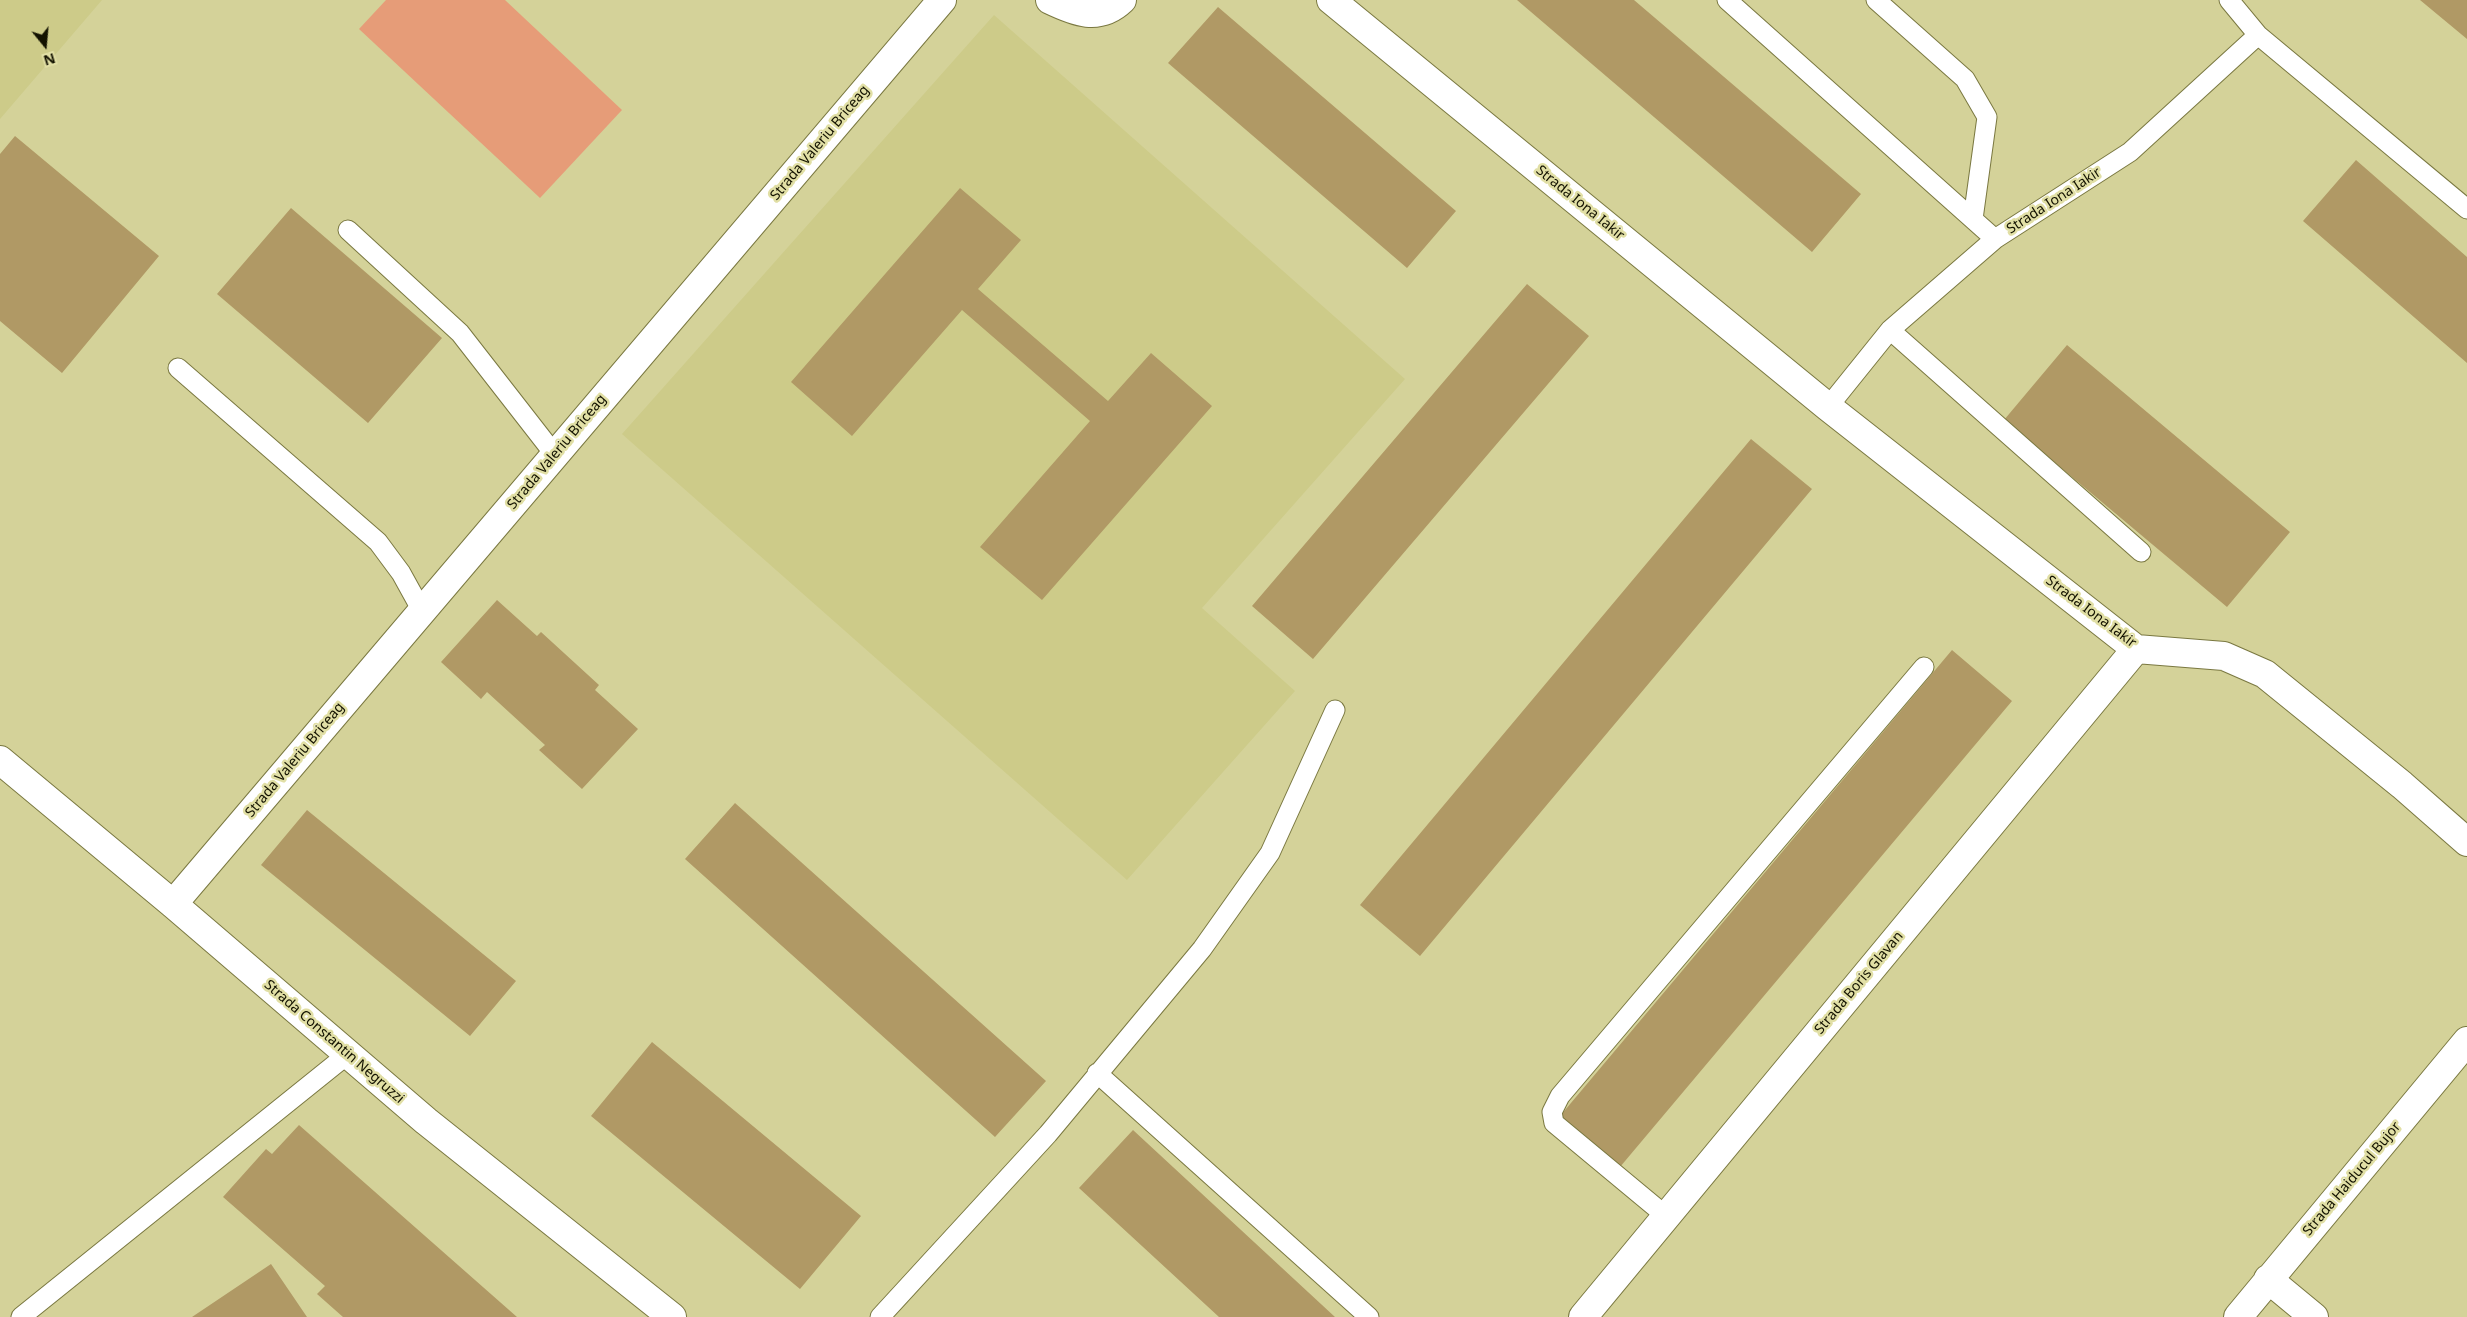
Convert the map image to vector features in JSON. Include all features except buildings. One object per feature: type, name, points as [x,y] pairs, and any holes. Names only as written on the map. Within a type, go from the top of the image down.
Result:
[{"type":"street","name":"Strada Valeriu Briceag","points":[[173,904],[942,0]]},
{"type":"street","points":[[1050,0],[1090,14],[1117,4]]},
{"type":"street","name":"Strada Iona Iakir","points":[[1331,0],[1828,407],[2136,649],[2224,656],[2265,674],[2402,785],[2467,842]]},
{"type":"street","name":"Strada Boris Glavan","points":[[1583,1317],[2136,649]]},
{"type":"street","name":"Strada Constantin Negruzzi","points":[[0,760],[173,904],[426,1121],[672,1317]]},
{"type":"street","name":"Strada Haiducul Bujor","points":[[2238,1317],[2467,1041]]},
{"type":"street","points":[[2268,1279],[2314,1317]]},
{"type":"lane","points":[[1727,0],[1995,238]]},
{"type":"lane","points":[[1876,0],[1965,79],[1987,117],[1973,219]]},
{"type":"lane","points":[[2229,0],[2258,34],[2467,209]]},
{"type":"lane","name":"Strada Iona Iakir","points":[[1828,407],[1890,330],[1995,238],[2130,152],[2258,34]]},
{"type":"lane","points":[[348,230],[460,333],[555,455]]},
{"type":"lane","points":[[1890,330],[2141,552]]},
{"type":"lane","points":[[178,368],[378,542],[401,573],[422,611]]},
{"type":"lane","points":[[1666,1216],[1554,1124],[1552,1112],[1560,1096],[1924,666]]},
{"type":"lane","points":[[880,1317],[1048,1134],[1202,949],[1270,853],[1335,710]]},
{"type":"lane","points":[[21,1317],[348,1054]]},
{"type":"lane","points":[[1097,1073],[1369,1317]]},
{"type":"shaded area","points":[[0,0],[102,0],[0,119]]},
{"type":"shaded area","points":[[386,0],[505,0],[622,110],[540,198],[359,29]]},
{"type":"shaded area","points":[[994,15],[1405,379],[1202,608],[1295,691],[1127,880],[622,434]]}]
